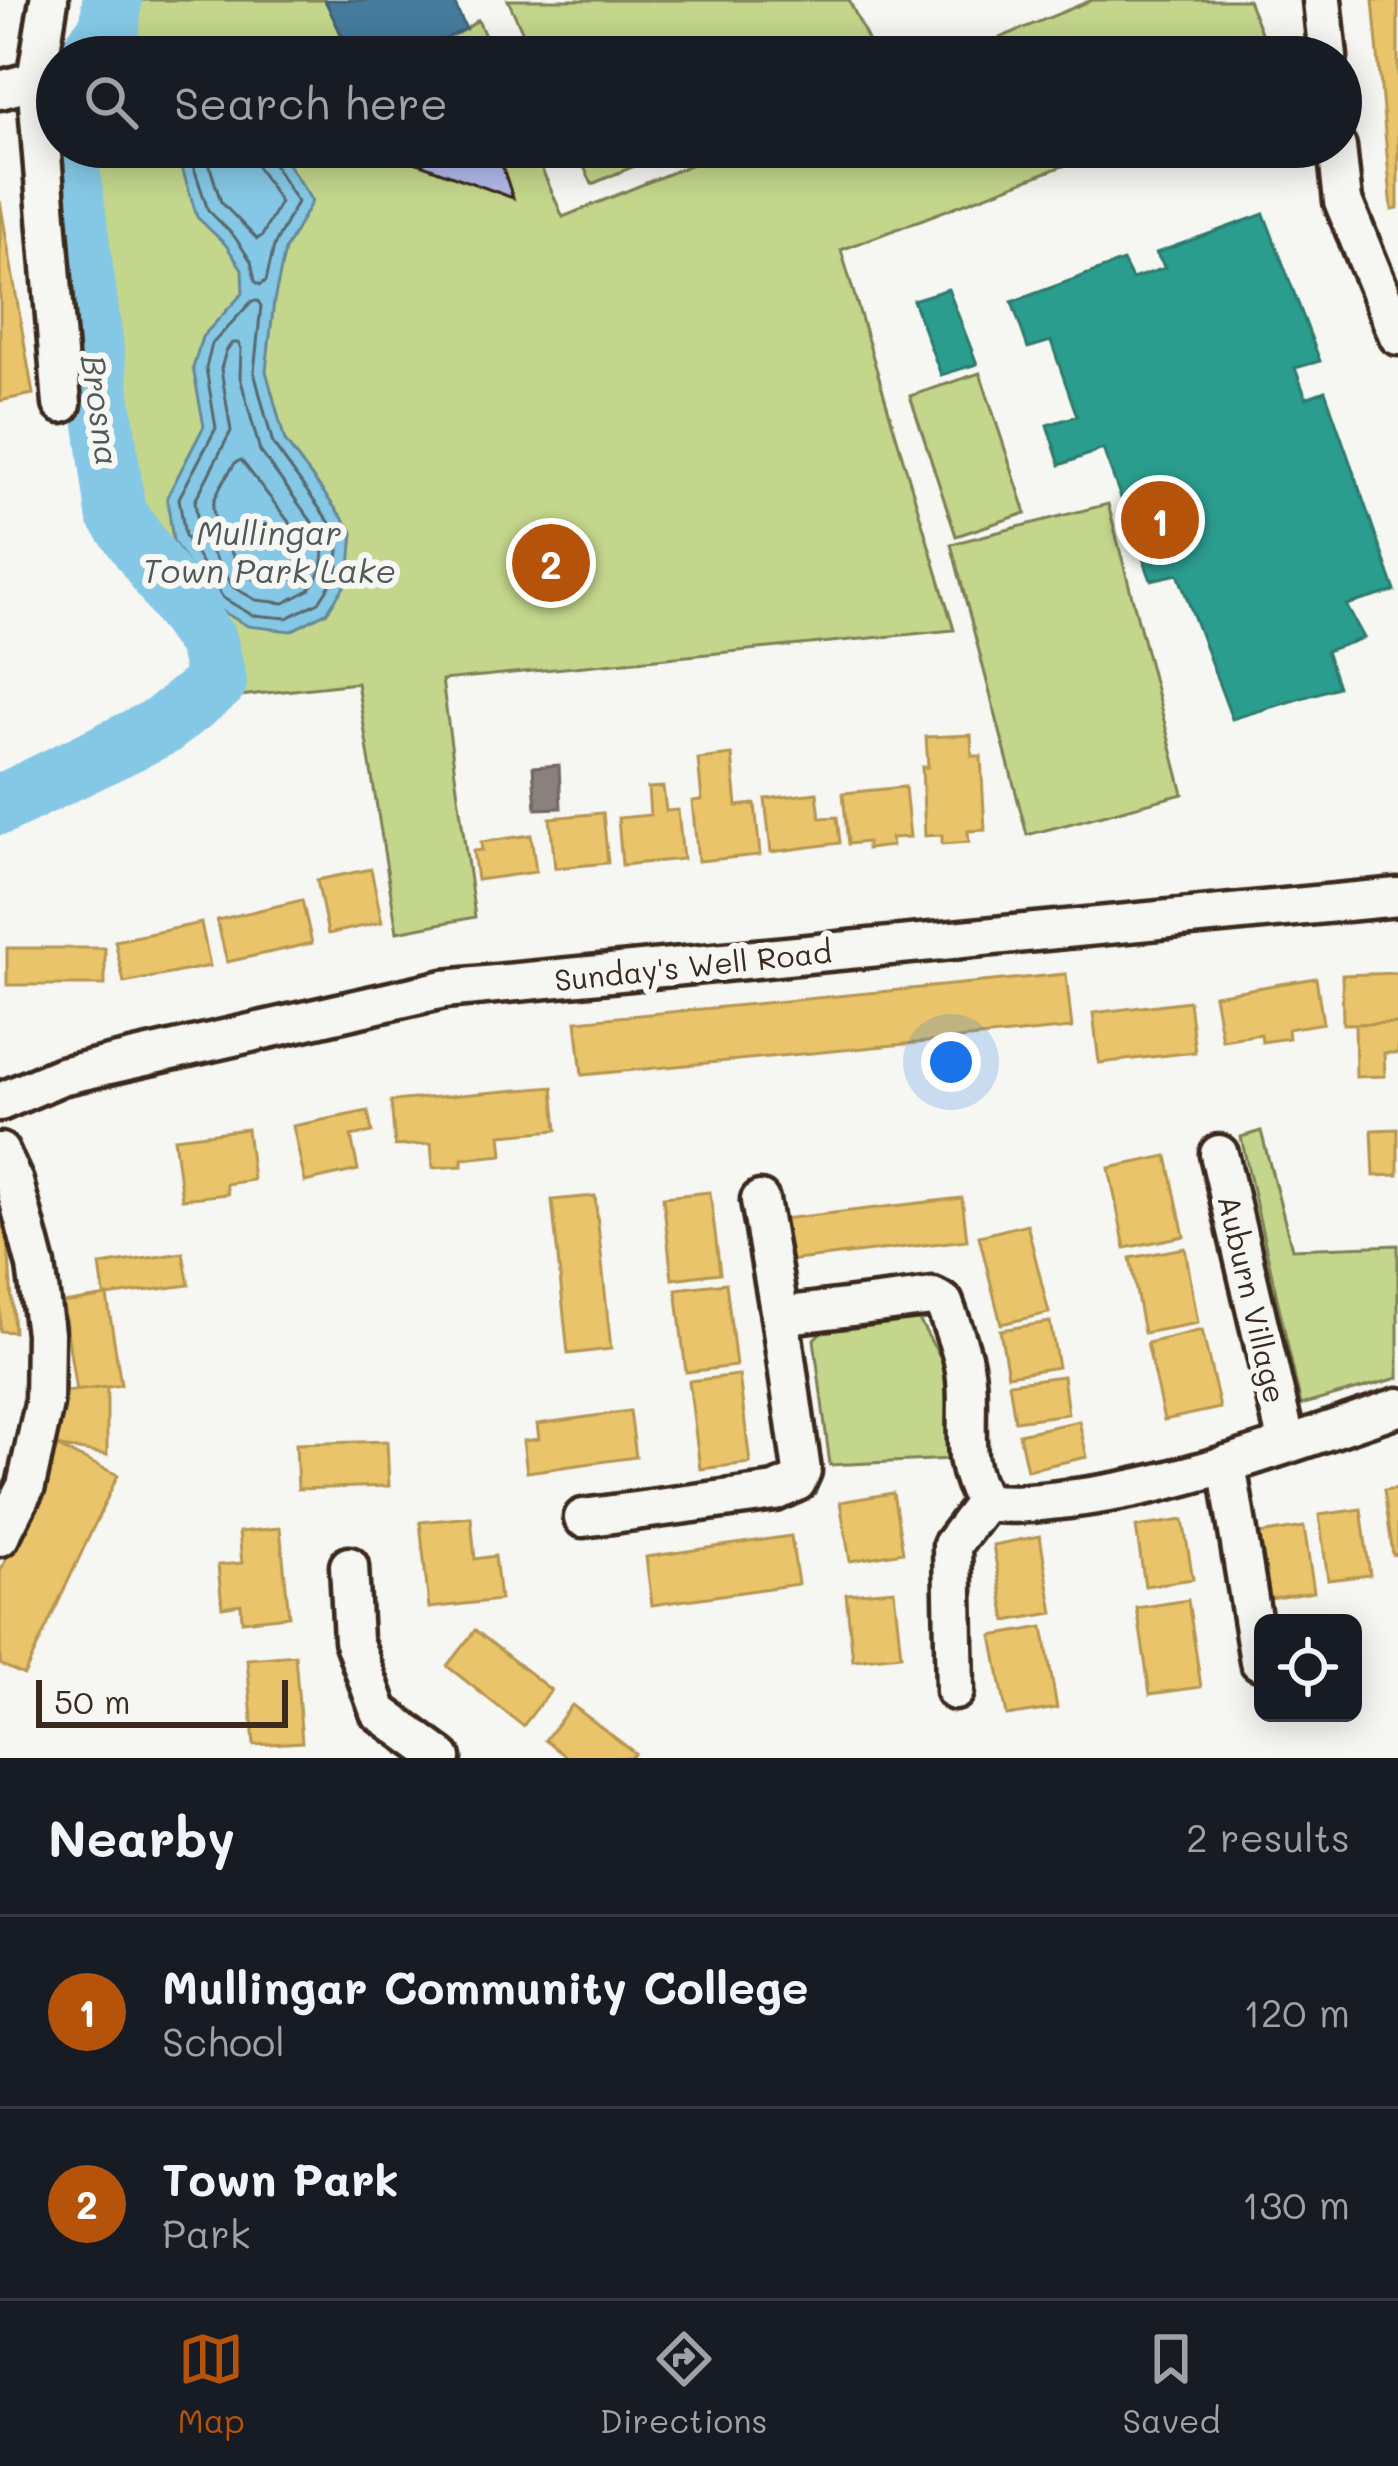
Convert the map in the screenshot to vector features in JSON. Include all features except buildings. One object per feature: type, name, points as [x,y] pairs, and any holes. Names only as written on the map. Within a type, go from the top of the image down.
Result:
[{"type":"street","points":[[43,36],[49,0]]},
{"type":"street","points":[[1322,0],[1326,36]]},
{"type":"street","points":[[0,90],[36,80]]},
{"type":"street","points":[[43,168],[62,404]]},
{"type":"street","points":[[1339,168],[1342,201],[1398,336]]},
{"type":"street","name":"Sunday's Well Road","points":[[0,1102],[62,1076],[444,989],[1398,897]]},
{"type":"street","points":[[0,1152],[14,1181],[36,1266],[45,1333],[44,1403],[26,1486],[0,1537]]},
{"type":"street","name":"Auburn Village","points":[[1219,1154],[1287,1444]]},
{"type":"street","points":[[583,1518],[776,1492],[797,1482],[802,1471],[760,1201]]},
{"type":"street","points":[[780,1316],[933,1297],[944,1303],[966,1375],[967,1454],[973,1485],[985,1502],[952,1545],[955,1691]]},
{"type":"street","name":"Auburn Village","points":[[985,1502],[1012,1506],[1117,1493],[1227,1464],[1398,1407]]},
{"type":"street","points":[[1227,1464],[1254,1630]]},
{"type":"street","points":[[349,1566],[353,1640],[379,1712],[442,1758]]},
{"type":"green space","points":[[120,0],[325,0],[342,36],[125,36]]},
{"type":"green space","points":[[508,0],[849,0],[866,36],[524,36]]},
{"type":"green space","points":[[1092,0],[1248,0],[1263,36],[1004,36]]},
{"type":"green space","points":[[478,20],[485,36],[451,36]]},
{"type":"green space","points":[[77,168],[541,168],[563,217],[683,168],[1058,168],[841,250],[954,630],[442,680],[475,917],[397,932],[357,683],[230,697],[213,633],[126,495]]},
{"type":"green space","points":[[585,168],[630,168],[592,184]]},
{"type":"green space","points":[[980,373],[1026,513],[956,536],[910,396]]},
{"type":"green space","points":[[1108,504],[1183,794],[1027,835],[951,544]]},
{"type":"green space","points":[[1261,1131],[1292,1249],[1398,1245],[1398,1378],[1301,1405],[1241,1137]]},
{"type":"green space","points":[[919,1320],[943,1362],[951,1402],[951,1459],[830,1465],[814,1339],[826,1327]]},
{"type":"water","name":"Mullingar Town Park Lake","points":[[182,168],[291,168],[312,201],[285,250],[266,371],[285,441],[353,532],[349,579],[327,612],[291,631],[248,626],[214,607],[173,541],[167,497],[204,426],[193,368],[202,337],[243,293],[242,269],[197,217]]},
{"type":"waterway","name":"Brosna","points":[[103,36],[110,27],[112,0]]},
{"type":"waterway","name":"Brosna","points":[[0,805],[162,726],[217,682],[208,643],[116,513],[70,168]]},
{"type":"place","name":"Mullingar Community College","points":[[1160,520]]},
{"type":"place","name":"Town Park","points":[[551,563]]}]
